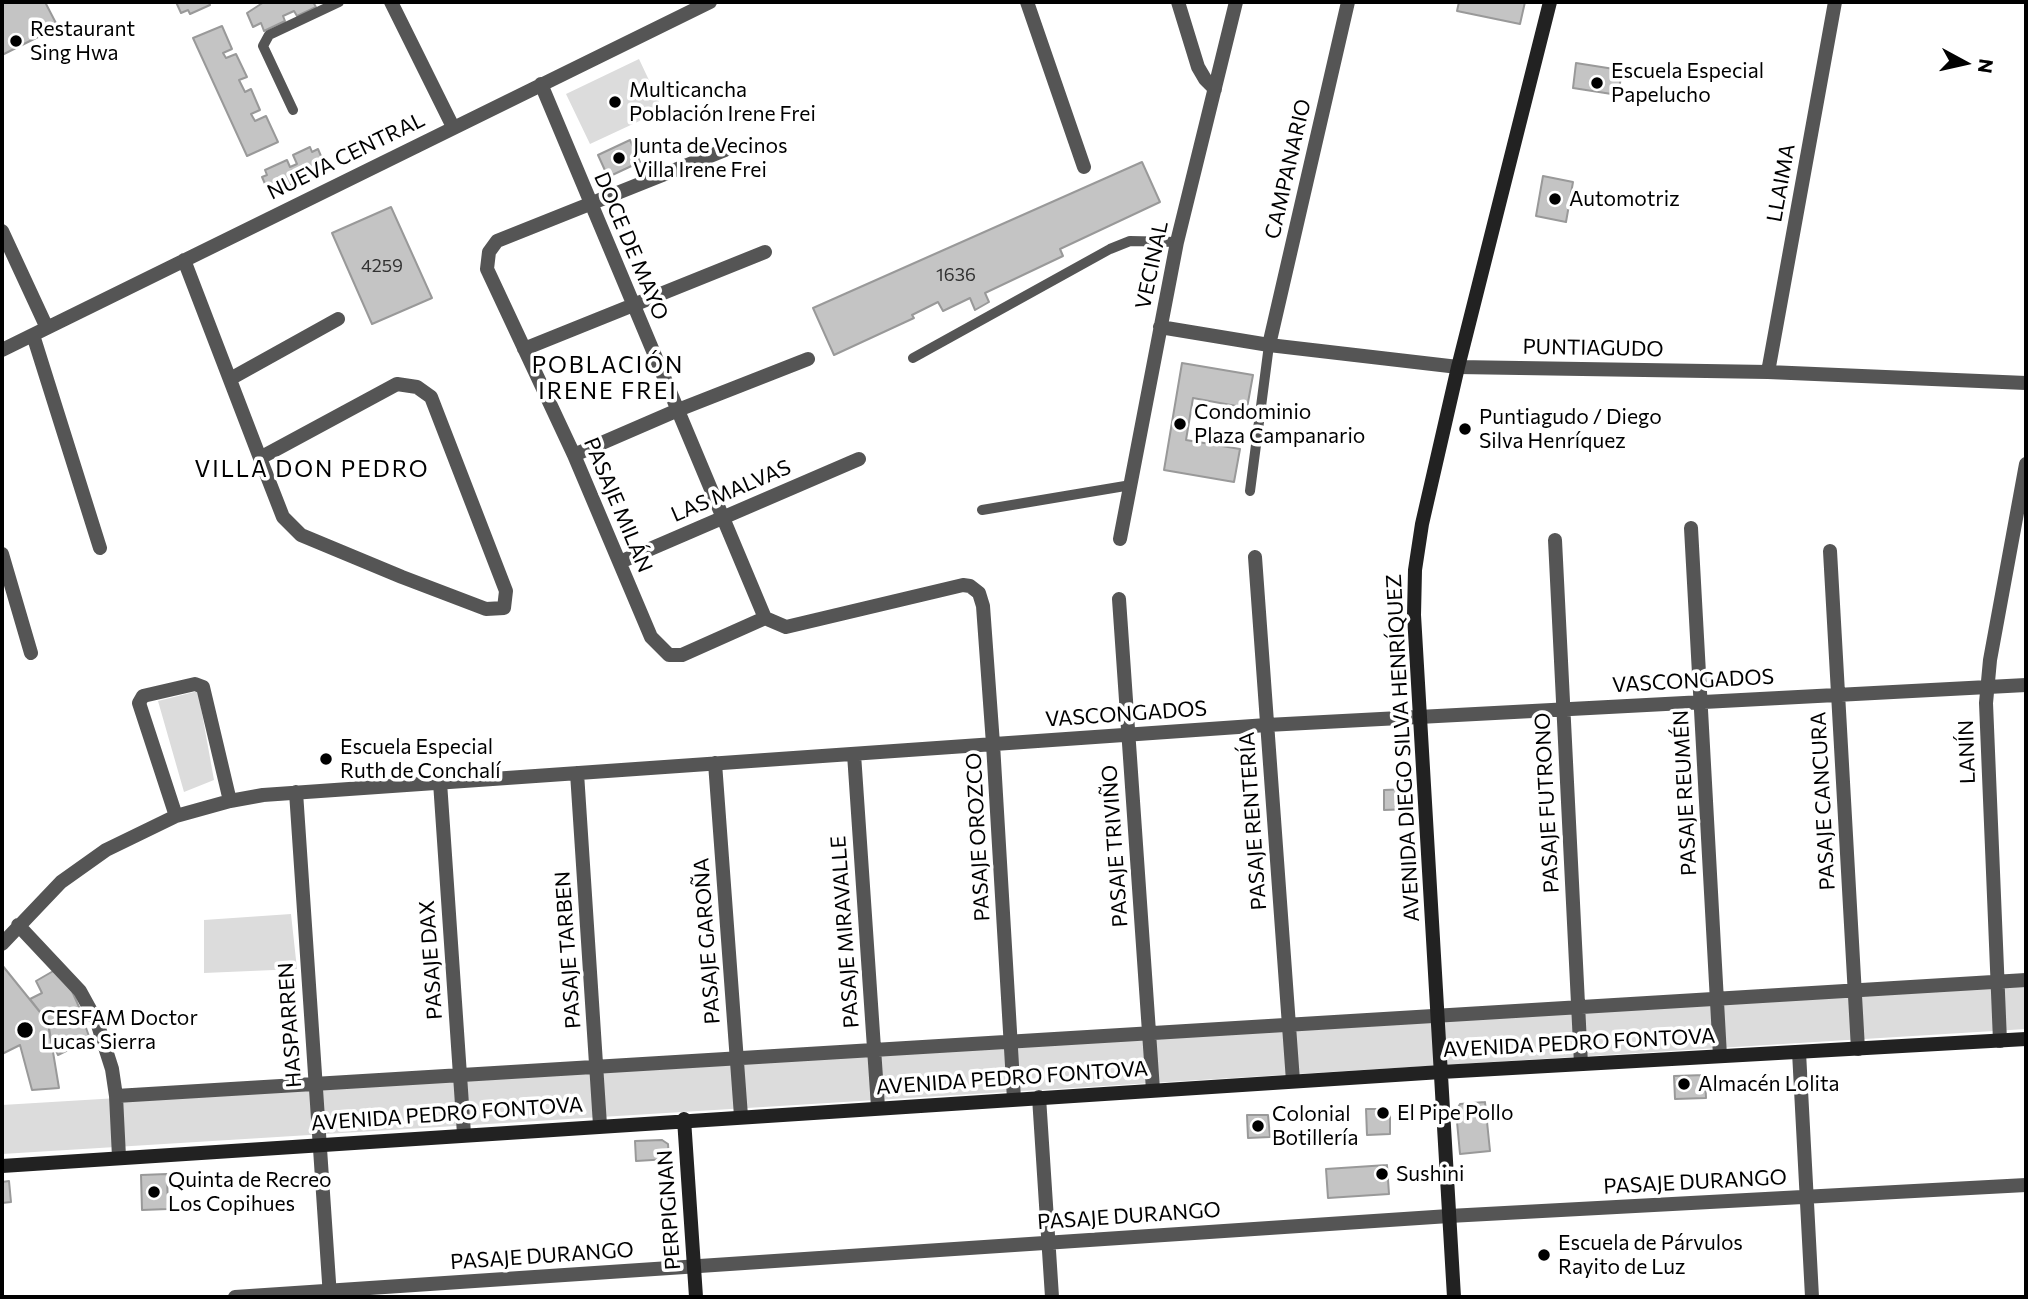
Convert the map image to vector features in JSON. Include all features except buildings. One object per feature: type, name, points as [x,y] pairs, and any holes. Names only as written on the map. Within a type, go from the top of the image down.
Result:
[{"type":"main road","name":"AVENIDA DIEGO SILVA HENRÍQUEZ","points":[[1454,1297],[1414,592],[1417,547],[1458,367],[1550,2]]},
{"type":"main road","name":"AVENIDA PEDRO FONTOVA","points":[[2,1166],[684,1119],[2026,1039]]},
{"type":"main road","name":"PERPIGNAN","points":[[684,1119],[696,1297]]},
{"type":"street","points":[[391,2],[453,127]]},
{"type":"street","name":"NUEVA CENTRAL","points":[[2,350],[710,2]]},
{"type":"street","points":[[1027,2],[1084,167]]},
{"type":"street","points":[[1178,2],[1198,67],[1215,89]]},
{"type":"street","name":"VECINAL","points":[[1120,540],[1177,243],[1236,2]]},
{"type":"street","name":"CAMPANARIO","points":[[1269,345],[1348,2]]},
{"type":"street","name":"LLAIMA","points":[[1768,372],[1835,2]]},
{"type":"street","name":"DOCE DE MAYO","points":[[541,84],[765,618]]},
{"type":"street","points":[[591,204],[725,150]]},
{"type":"street","name":"PASAJE MILÁN","points":[[591,204],[497,241],[488,252],[487,269],[574,455],[651,637],[669,655],[682,655],[765,618]]},
{"type":"street","points":[[2,231],[47,328]]},
{"type":"street","points":[[524,349],[765,252]]},
{"type":"street","points":[[184,260],[260,458],[283,517],[301,535],[402,577],[486,609],[504,608],[506,591],[431,397],[417,387],[397,384],[260,458]]},
{"type":"street","points":[[230,379],[338,319]]},
{"type":"street","name":"PUNTIAGUDO","points":[[1160,327],[1269,345],[1458,367],[1768,372],[2026,383]]},
{"type":"street","points":[[33,335],[100,548]]},
{"type":"street","points":[[574,455],[677,410],[808,359]]},
{"type":"street","name":"LAS MALVAS","points":[[620,562],[859,459]]},
{"type":"street","name":"LANÍN","points":[[2000,1041],[1986,687],[2026,464]]},
{"type":"street","name":"PASAJE REUMÉN","points":[[1691,528],[1720,1056]]},
{"type":"street","name":"PASAJE FUTRONO","points":[[1555,540],[1581,1064]]},
{"type":"street","name":"PASAJE CANCURA","points":[[1830,551],[1858,1049]]},
{"type":"street","points":[[2,554],[31,653]]},
{"type":"street","name":"PASAJE RENTERÍA","points":[[1255,557],[1293,1081]]},
{"type":"street","name":"PASAJE OROZCO","points":[[765,618],[786,627],[963,585],[975,589],[982,598],[1014,1099]]},
{"type":"street","name":"PASAJE TRIVIÑO","points":[[1119,599],[1153,1090]]},
{"type":"street","points":[[176,816],[139,704],[143,696],[195,684],[203,687],[230,801]]},
{"type":"street","name":"VASCONGADOS","points":[[2,944],[54,889],[85,863],[127,838],[176,816],[230,801],[296,792],[1267,725],[2026,685]]},
{"type":"street","name":"PASAJE MIRAVALLE","points":[[854,754],[878,1107]]},
{"type":"street","name":"PASAJE GAROÑA","points":[[715,763],[741,1116]]},
{"type":"street","name":"PASAJE TARBEN","points":[[577,773],[600,1125]]},
{"type":"street","name":"PASAJE DAX","points":[[440,782],[464,1134]]},
{"type":"street","name":"HASPARREN","points":[[296,792],[329,1294]]},
{"type":"street","points":[[18,925],[80,991],[97,1022],[112,1069],[119,1157]]},
{"type":"street","name":"AVENIDA PEDRO FONTOVA","points":[[116,1096],[2026,980]]},
{"type":"street","points":[[1799,1052],[1811,1297]]},
{"type":"street","points":[[1039,1097],[1052,1297]]},
{"type":"street","name":"PASAJE DURANGO","points":[[235,1297],[329,1294],[694,1266],[1449,1216],[2026,1185]]},
{"type":"lane","points":[[293,110],[264,46],[269,35],[339,2]]},
{"type":"lane","points":[[913,358],[1110,249],[1130,241],[1177,243]]},
{"type":"lane","points":[[1250,491],[1269,345]]},
{"type":"lane","points":[[982,509],[1130,485]]},
{"type":"shaded area","name":"Multicancha Población Irene Frei","points":[[639,59],[663,110],[590,144],[566,94]]},
{"type":"shaded area","points":[[198,691],[214,780],[184,792],[158,701]]},
{"type":"shaded area","points":[[291,914],[297,969],[204,973],[204,920]]},
{"type":"shaded area","points":[[2026,983],[2026,1029],[2,1154],[2,1105]]},
{"type":"place","name":"Restaurant Sing Hwa","points":[[16,41]]},
{"type":"place","name":"Escuela Especial Papelucho","points":[[1597,83]]},
{"type":"place","name":"Multicancha Población Irene Frei","points":[[615,102]]},
{"type":"place","name":"Junta de Vecinos Villa Irene Frei","points":[[619,158]]},
{"type":"place","name":"Automotriz","points":[[1555,199]]},
{"type":"place","name":"Condominio Plaza Campanario","points":[[1180,424]]},
{"type":"place","name":"Puntiagudo / Diego Silva Henríquez","points":[[1465,429]]},
{"type":"place","name":"Escuela Especial Ruth de Conchalí","points":[[326,759]]},
{"type":"place","name":"CESFAM Doctor Lucas Sierra","points":[[25,1030]]},
{"type":"place","name":"Almacén Lolita","points":[[1684,1084]]},
{"type":"place","name":"El Pipe Pollo","points":[[1383,1113]]},
{"type":"place","name":"Colonial Botillería","points":[[1258,1126]]},
{"type":"place","name":"Sushini","points":[[1382,1174]]},
{"type":"place","name":"Quinta de Recreo Los Copihues","points":[[154,1192]]},
{"type":"place","name":"Escuela de Párvulos Rayito de Luz","points":[[1544,1255]]},
{"type":"district","name":"POBLACIÓN IRENE FREI","points":[[608,378]]},
{"type":"district","name":"VILLA DON PEDRO","points":[[312,469]]}]
